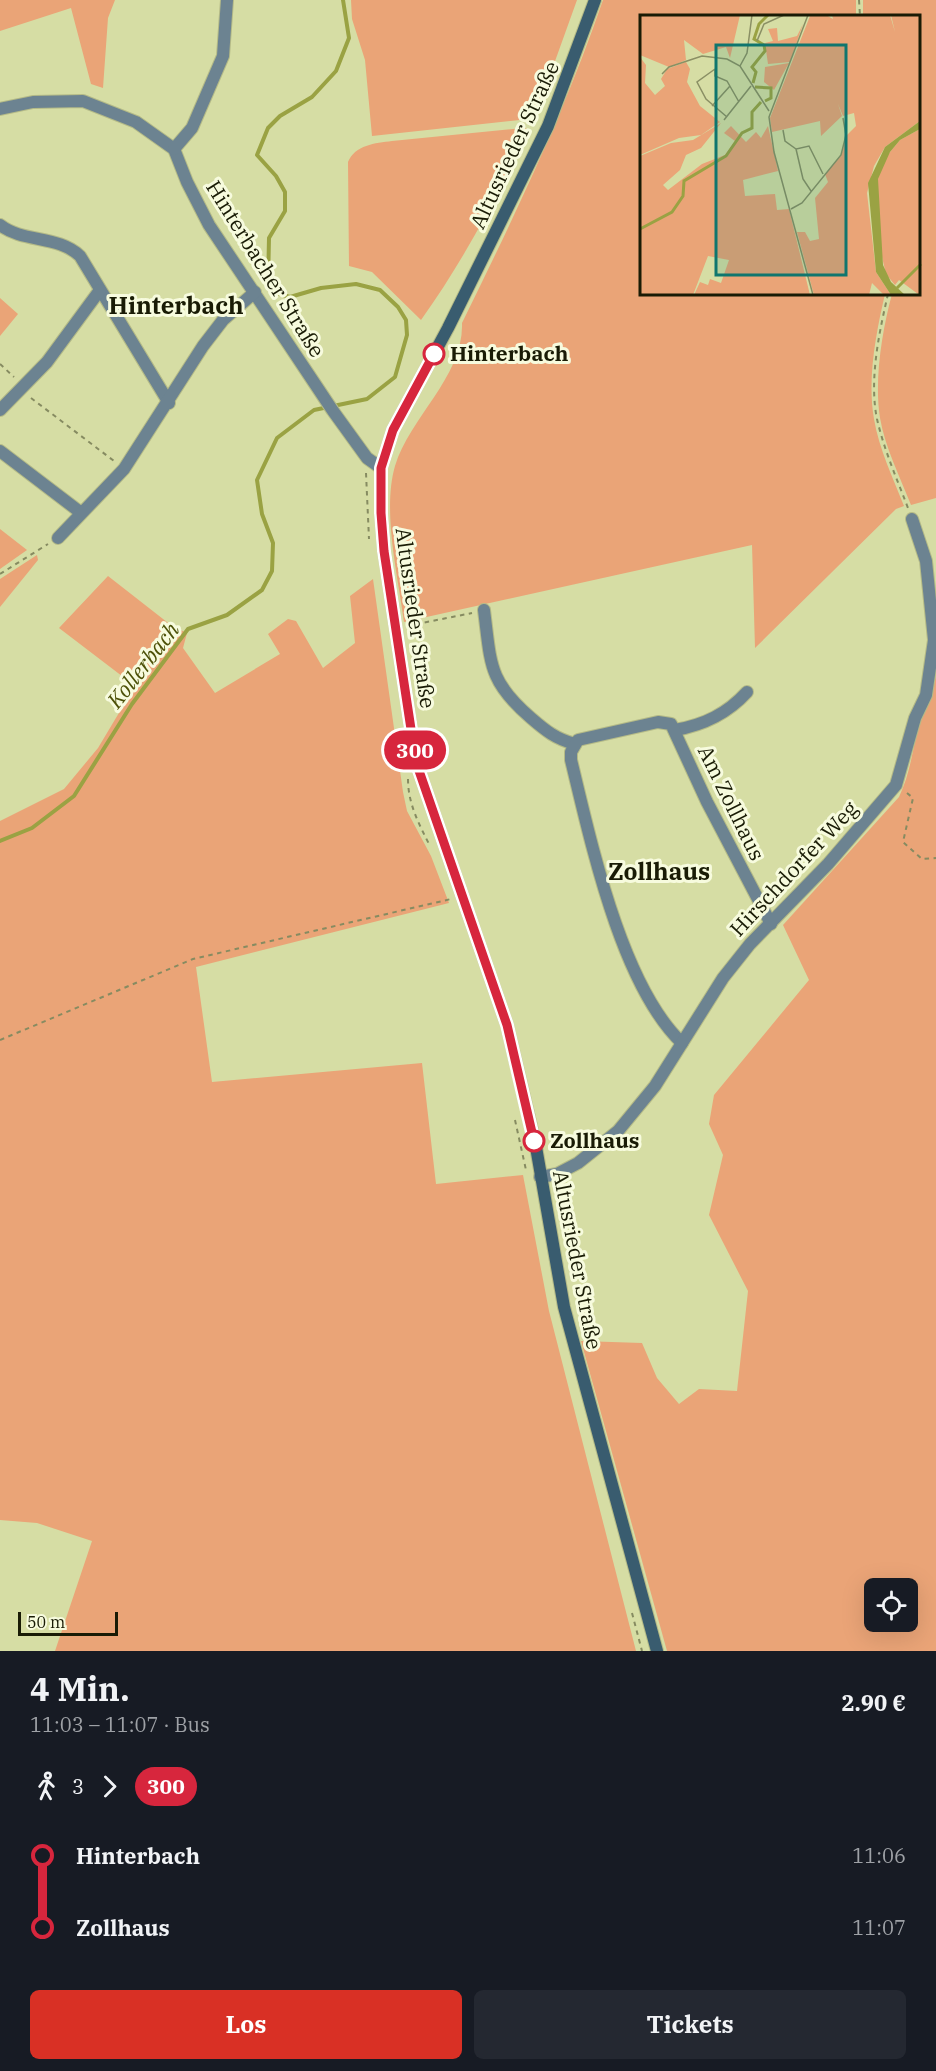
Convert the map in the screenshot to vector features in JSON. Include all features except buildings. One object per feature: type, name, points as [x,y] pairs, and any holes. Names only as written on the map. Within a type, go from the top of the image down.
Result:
[{"type":"main road","name":"Altusrieder Straße","points":[[596,0],[548,126],[448,328],[393,430],[381,468],[383,542],[416,762],[507,1025],[523,1085],[564,1306],[579,1370],[657,1651]]},
{"type":"street","points":[[0,109],[33,102],[83,101],[136,122],[174,149],[192,128],[223,56],[227,0]]},
{"type":"street","name":"Hinterbacher Straße","points":[[174,149],[187,182],[210,225],[333,411],[367,458],[381,468]]},
{"type":"street","points":[[0,225],[8,231],[72,249],[80,256],[169,403]]},
{"type":"street","points":[[0,410],[24,389],[100,290]]},
{"type":"street","points":[[58,538],[80,512],[124,469],[216,329],[255,292]]},
{"type":"street","points":[[0,451],[80,512]]},
{"type":"street","name":"Hirschdorfer Weg","points":[[540,1177],[557,1174],[578,1164],[618,1131],[655,1086],[723,978],[750,944],[828,864],[896,785],[915,718],[926,695],[934,640],[926,561],[912,519]]},
{"type":"street","points":[[484,610],[491,661],[500,686],[511,701],[549,734],[575,744],[571,760],[627,956],[673,1034],[682,1043]]},
{"type":"street","name":"Am Zollhaus","points":[[675,730],[696,726],[721,715],[747,692]]},
{"type":"street","name":"Am Zollhaus","points":[[575,744],[586,737],[658,722],[671,724],[707,802],[771,924]]},
{"type":"path","points":[[859,0],[860,15]]},
{"type":"path","points":[[888,296],[878,348],[876,407],[880,430],[912,519]]},
{"type":"path","points":[[0,364],[24,389],[124,469]]},
{"type":"path","points":[[367,458],[365,484],[370,544]]},
{"type":"path","points":[[0,574],[58,538]]},
{"type":"path","points":[[396,628],[484,610]]},
{"type":"path","points":[[408,773],[408,793],[420,825]]},
{"type":"path","points":[[896,785],[913,798],[903,842],[922,859],[936,858]]},
{"type":"path","points":[[0,1040],[193,959],[453,899]]},
{"type":"shaded area","points":[[0,0],[115,0],[108,18],[103,88],[91,84],[71,8],[0,31]]},
{"type":"shaded area","points":[[351,0],[577,0],[536,114],[529,119],[372,136],[365,60],[352,19]]},
{"type":"shaded area","points":[[603,0],[856,0],[856,15],[640,15],[640,296],[885,296],[878,324],[872,372],[872,404],[879,441],[904,506],[896,509],[755,648],[752,545],[404,622],[391,523],[391,484],[395,466],[412,430],[446,379],[460,342],[462,323],[555,123]]},
{"type":"shaded area","points":[[863,0],[936,0],[936,498],[911,505],[885,440],[880,418],[878,388],[882,339],[892,296],[921,296],[921,15],[863,15]]},
{"type":"shaded area","points":[[528,129],[529,134],[504,182],[465,252],[421,320],[372,272],[349,266],[348,162],[355,152],[372,144],[386,142]]},
{"type":"shaded area","points":[[0,298],[18,314],[0,336]]},
{"type":"shaded area","points":[[0,529],[27,550],[0,569]]},
{"type":"shaded area","points":[[37,555],[38,560],[0,607],[0,579]]},
{"type":"shaded area","points":[[108,576],[172,626],[187,633],[183,648],[215,693],[280,654],[268,634],[288,619],[296,621],[323,668],[355,643],[350,596],[373,579],[407,811],[431,856],[449,903],[196,967],[212,1082],[422,1063],[436,1184],[523,1175],[549,1311],[636,1651],[55,1651],[92,1541],[37,1523],[0,1520],[0,821],[64,789],[98,748],[135,686],[59,628]]},
{"type":"shaded area","points":[[936,675],[936,1651],[667,1651],[581,1341],[642,1343],[657,1378],[679,1404],[699,1389],[737,1391],[748,1291],[709,1215],[723,1155],[709,1124],[714,1095],[809,980],[783,925],[899,797],[909,768],[920,719]]},
{"type":"waterway","name":"Kollerbach","points":[[0,841],[32,828],[74,796],[132,704],[188,629],[227,615],[262,590],[272,571],[273,543],[262,514],[257,480],[277,438],[314,410],[367,399],[395,377],[407,335],[406,320],[398,307],[380,290],[356,284],[321,288],[290,297],[276,293],[268,285],[269,238],[285,211],[285,192],[276,176],[257,155],[268,128],[280,116],[312,97],[336,71],[349,38],[343,0]]},
{"type":"bus line","name":"300","points":[[434,354],[408,406],[393,430],[381,468],[384,551],[416,762],[507,1025],[523,1085],[534,1141]]},
{"type":"place","name":"Hinterbach","points":[[434,354]]},
{"type":"place","name":"Zollhaus","points":[[534,1141]]},
{"type":"district","name":"Hinterbach","points":[[176,306]]},
{"type":"district","name":"Zollhaus","points":[[659,872]]}]
